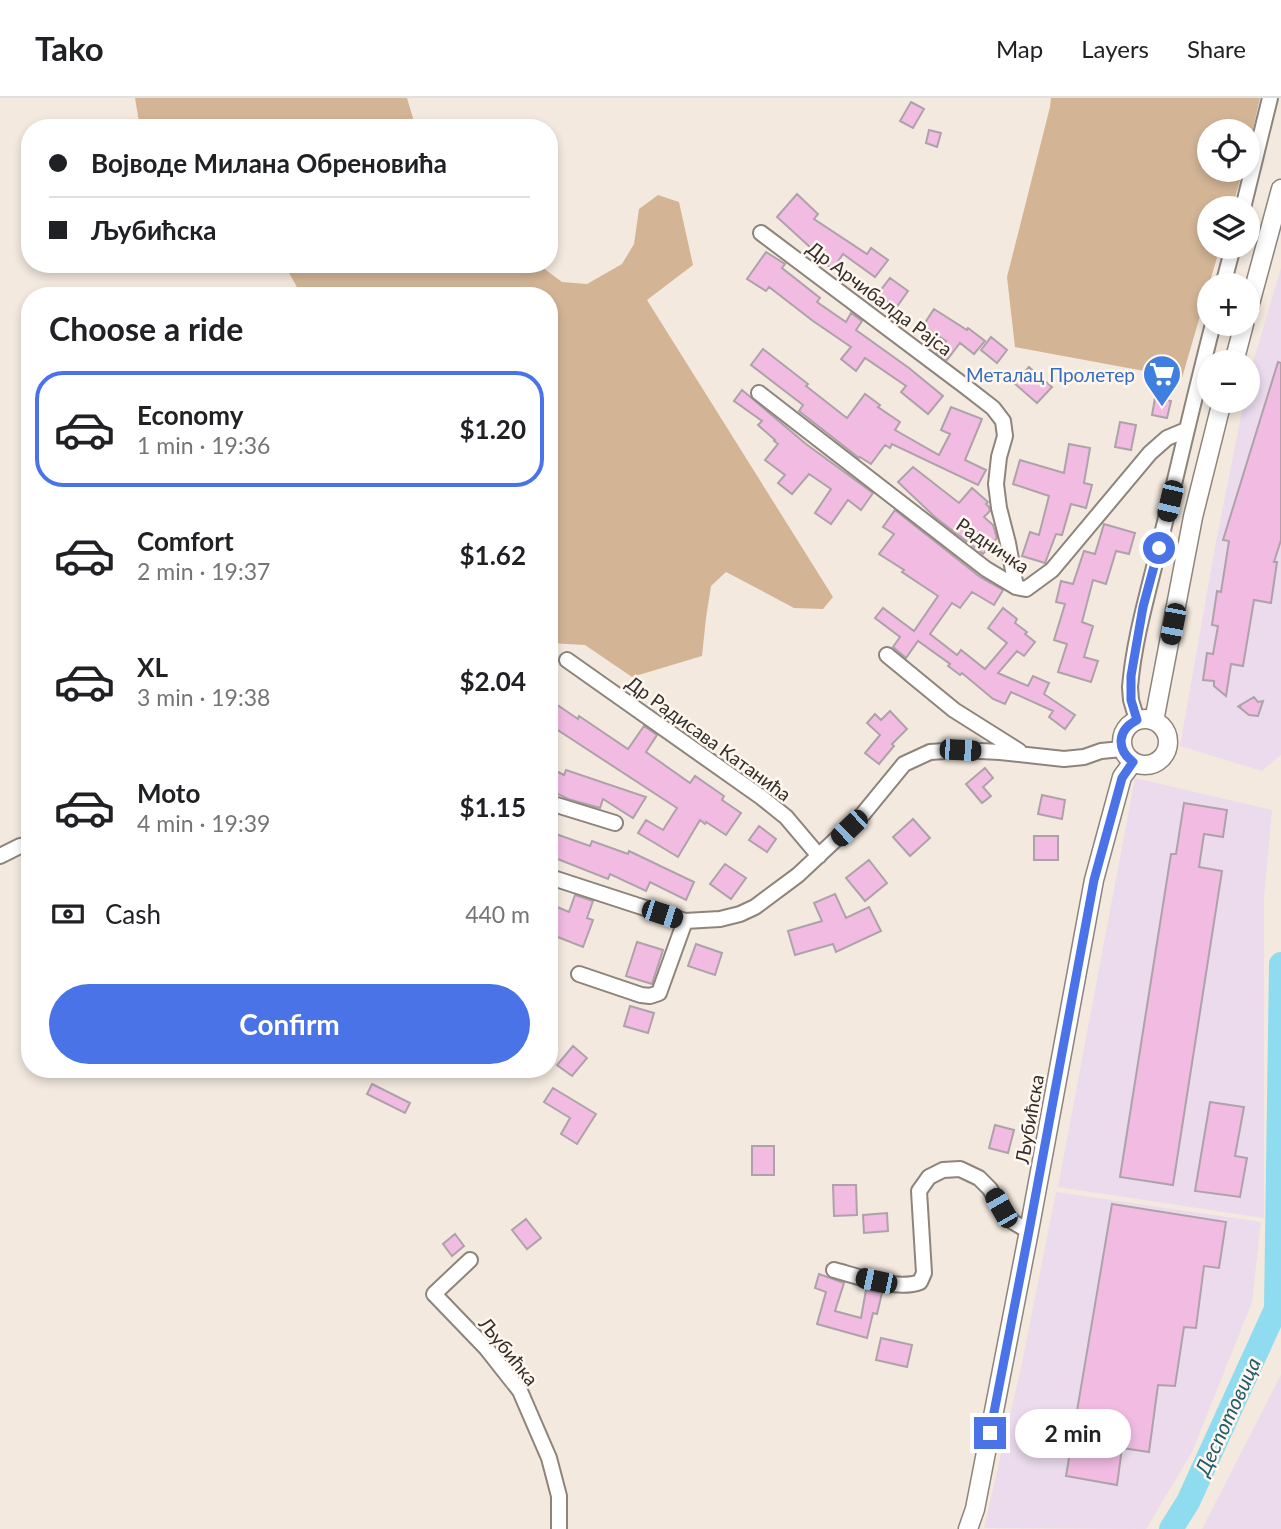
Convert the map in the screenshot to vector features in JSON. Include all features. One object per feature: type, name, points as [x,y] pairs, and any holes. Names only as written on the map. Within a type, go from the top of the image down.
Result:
[{"type":"street","points":[[1245,196],[1270,98]]},
{"type":"street","points":[[1258,273],[1281,190]]},
{"type":"street","name":"Др Арчибалда Рајса","points":[[761,233],[966,387],[993,408],[1003,421],[1005,436],[996,484],[1016,587]]},
{"type":"street","points":[[1146,720],[1131,700],[1131,676],[1143,607],[1210,336]]},
{"type":"street","name":"Радничка","points":[[759,393],[986,569],[1016,587],[1026,589],[1052,570],[1150,453],[1167,438],[1186,430]]},
{"type":"street","points":[[1146,720],[1219,413]]},
{"type":"street","points":[[887,654],[954,710],[1023,754]]},
{"type":"street","name":"Др Радисава Катанића","points":[[567,660],[761,797],[786,817],[819,856]]},
{"type":"street","points":[[558,880],[685,921],[720,919],[755,907],[798,875],[863,814],[904,764],[930,752],[960,750],[1064,759],[1084,757],[1101,751],[1128,755],[1146,765],[1163,756],[1166,750],[1167,736],[1160,724],[1146,720],[1127,727],[1122,737],[1128,755]]},
{"type":"street","name":"Љубићска","points":[[968,1529],[975,1509],[1029,1231],[1094,880],[1128,755]]},
{"type":"street","points":[[558,805],[615,823]]},
{"type":"street","points":[[0,856],[21,846]]},
{"type":"street","points":[[579,974],[641,995],[659,993],[685,921]]},
{"type":"street","points":[[834,1270],[892,1284],[910,1286],[920,1282],[924,1273],[919,1191],[929,1177],[943,1170],[960,1169],[979,1178],[1013,1223],[1029,1231]]},
{"type":"street","name":"Љубићка","points":[[470,1260],[434,1294],[486,1348],[520,1391],[549,1458],[559,1496],[559,1529]]},
{"type":"shaded area","points":[[135,98],[407,98],[413,118],[413,119],[138,119]]},
{"type":"shaded area","points":[[1051,98],[1260,98],[1255,119],[1197,119],[1197,182],[1240,182],[1235,196],[1197,196],[1197,259],[1217,259],[1212,273],[1197,273],[1197,326],[1182,378],[1015,347],[1007,277]]},
{"type":"shaded area","points":[[658,195],[679,202],[693,265],[647,300],[833,597],[823,609],[794,608],[726,572],[711,586],[702,656],[632,677],[585,645],[558,643],[558,287],[297,287],[289,273],[550,273],[562,282],[587,284],[622,264],[634,244],[639,209]]},
{"type":"shaded area","points":[[1281,268],[1281,755],[1262,771],[1180,746],[1242,413],[1260,413],[1260,350],[1257,350]]},
{"type":"shaded area","points":[[1135,778],[1272,810],[1264,898],[1264,1218],[1058,1187]]},
{"type":"shaded area","points":[[1056,1192],[1261,1222],[1252,1302],[1192,1452],[1146,1529],[984,1528],[1022,1363]]},
{"type":"shaded area","points":[[1281,1375],[1281,1529],[1202,1529]]},
{"type":"building","points":[[911,102],[924,109],[913,128],[900,121]]},
{"type":"building","points":[[929,130],[941,133],[937,147],[926,143]]},
{"type":"building","points":[[797,194],[818,214],[814,219],[867,254],[871,248],[888,260],[875,277],[843,254],[833,269],[808,253],[811,248],[777,217]]},
{"type":"building","points":[[766,252],[785,264],[782,268],[820,298],[817,302],[846,322],[851,313],[862,321],[856,330],[943,396],[928,414],[901,392],[906,386],[865,358],[856,371],[841,359],[851,347],[769,287],[766,291],[747,279]]},
{"type":"building","points":[[890,278],[908,291],[896,308],[877,295]]},
{"type":"building","points":[[934,309],[985,341],[974,354],[960,343],[947,360],[937,353],[946,341],[923,326]]},
{"type":"building","points":[[991,337],[1007,350],[997,363],[981,350]]},
{"type":"building","points":[[763,349],[847,418],[865,394],[900,422],[895,430],[939,455],[950,434],[941,430],[951,407],[982,419],[965,460],[986,470],[978,485],[892,444],[890,448],[885,445],[871,464],[859,458],[799,411],[803,405],[751,365]]},
{"type":"building","points":[[1278,362],[1281,363],[1281,540],[1274,562],[1277,562],[1271,603],[1254,600],[1243,666],[1231,664],[1226,696],[1214,686],[1214,681],[1203,680],[1207,653],[1213,654],[1218,626],[1212,625],[1217,591],[1221,592],[1229,541],[1223,540]]},
{"type":"building","points":[[1029,367],[1052,387],[1037,403],[1014,383]]},
{"type":"building","points":[[742,390],[806,444],[873,493],[861,510],[848,500],[831,524],[815,513],[831,489],[809,474],[792,494],[778,483],[785,475],[765,460],[778,444],[758,425],[762,421],[734,401]]},
{"type":"building","name":"Металац Пролетер","points":[[1155,398],[1171,401],[1167,418],[1152,415]]},
{"type":"building","points":[[1120,422],[1136,425],[1131,450],[1115,447]]},
{"type":"building","points":[[1069,444],[1090,448],[1084,483],[1092,485],[1086,508],[1071,504],[1062,535],[1056,534],[1045,563],[1022,556],[1030,532],[1039,535],[1049,496],[1013,484],[1020,460],[1064,473]]},
{"type":"building","points":[[913,467],[959,503],[972,488],[988,502],[986,504],[990,511],[984,517],[993,525],[997,538],[983,554],[936,518],[898,482]]},
{"type":"building","points":[[895,510],[980,577],[1003,590],[994,605],[972,592],[960,608],[952,603],[930,634],[957,655],[961,650],[985,669],[1007,643],[988,628],[1003,608],[1017,619],[1015,623],[1035,642],[1024,656],[1017,651],[998,673],[1028,686],[1033,676],[1049,683],[1044,694],[1075,715],[1065,729],[1049,717],[1053,711],[1011,692],[1005,704],[993,699],[918,641],[906,658],[893,647],[900,637],[875,618],[883,608],[914,631],[938,596],[879,554],[894,534],[883,527]]},
{"type":"building","points":[[1104,524],[1135,533],[1129,554],[1116,551],[1106,584],[1093,580],[1082,622],[1093,626],[1084,657],[1098,661],[1091,682],[1058,672],[1067,644],[1054,640],[1065,604],[1056,602],[1061,581],[1073,584],[1084,551],[1095,554]]},
{"type":"building","points":[[1254,697],[1258,702],[1263,701],[1258,716],[1249,715],[1239,707]]},
{"type":"building","points":[[558,705],[578,719],[579,716],[628,749],[644,726],[657,735],[646,752],[690,783],[695,776],[724,796],[722,800],[741,813],[726,835],[700,820],[678,857],[638,833],[646,820],[663,830],[677,808],[558,730]]},
{"type":"building","points":[[890,711],[907,729],[892,744],[894,746],[879,764],[865,753],[880,735],[867,723],[875,714],[881,720]]},
{"type":"building","points":[[985,768],[993,778],[983,787],[991,796],[982,803],[966,784]]},
{"type":"building","points":[[566,770],[646,797],[633,818],[603,799],[600,808],[558,794],[558,772],[564,775]]},
{"type":"building","points":[[1042,795],[1065,800],[1062,819],[1038,814]]},
{"type":"building","points":[[1184,803],[1227,810],[1223,837],[1204,834],[1199,867],[1222,871],[1173,1185],[1120,1177],[1171,854],[1176,854]]},
{"type":"building","points":[[913,819],[930,838],[910,856],[893,837]]},
{"type":"building","points":[[759,826],[776,839],[767,852],[749,840]]},
{"type":"building","points":[[558,835],[590,846],[592,841],[628,854],[629,851],[694,882],[686,900],[650,882],[646,891],[610,874],[608,879],[558,859]]},
{"type":"building","points":[[1034,836],[1058,836],[1058,860],[1034,860]]},
{"type":"building","points":[[869,860],[887,883],[865,901],[846,878]]},
{"type":"building","points":[[725,864],[746,878],[731,899],[710,884]]},
{"type":"building","points":[[835,894],[846,918],[869,907],[881,931],[836,952],[833,944],[795,955],[788,931],[822,921],[814,903]]},
{"type":"building","points":[[575,895],[593,901],[587,918],[593,920],[583,947],[558,937],[558,907],[569,912]]},
{"type":"building","points":[[637,942],[663,950],[652,984],[626,976]]},
{"type":"building","points":[[696,944],[722,953],[715,975],[688,966]]},
{"type":"building","points":[[630,1006],[654,1013],[648,1033],[624,1026]]},
{"type":"building","points":[[573,1046],[587,1058],[572,1076],[558,1064]]},
{"type":"building","points":[[372,1084],[410,1103],[405,1113],[367,1094]]},
{"type":"building","points":[[553,1088],[596,1114],[577,1144],[561,1134],[570,1118],[544,1102]]},
{"type":"building","points":[[1210,1102],[1244,1107],[1235,1156],[1247,1158],[1240,1197],[1195,1191]]},
{"type":"building","points":[[995,1125],[1014,1130],[1008,1153],[989,1148]]},
{"type":"building","points":[[752,1146],[774,1146],[774,1175],[752,1175]]},
{"type":"building","points":[[833,1185],[856,1185],[857,1215],[834,1216]]},
{"type":"building","points":[[1112,1204],[1226,1222],[1219,1268],[1204,1266],[1196,1328],[1184,1327],[1175,1386],[1158,1385],[1149,1452],[1122,1448],[1117,1485],[1066,1476]]},
{"type":"building","points":[[887,1213],[888,1231],[864,1233],[863,1215]]},
{"type":"building","points":[[526,1219],[541,1238],[527,1249],[512,1230]]},
{"type":"building","points":[[455,1234],[464,1246],[452,1256],[443,1244]]},
{"type":"building","points":[[819,1274],[844,1283],[835,1311],[861,1318],[866,1290],[882,1293],[877,1314],[873,1313],[867,1338],[817,1324],[826,1292],[815,1288]]},
{"type":"building","points":[[881,1338],[912,1345],[907,1367],[876,1360]]},
{"type":"waterway","name":"Деспотовица","points":[[1171,1529],[1188,1502],[1276,1309],[1281,964]]},
{"type":"place","name":"Металац Пролетер","points":[[1162,408]]},
{"type":"route","points":[[990,1433],[1094,880],[1122,778],[1133,762],[1125,754],[1121,743],[1127,727],[1137,720],[1131,700],[1131,676],[1143,607],[1159,548]]}]
